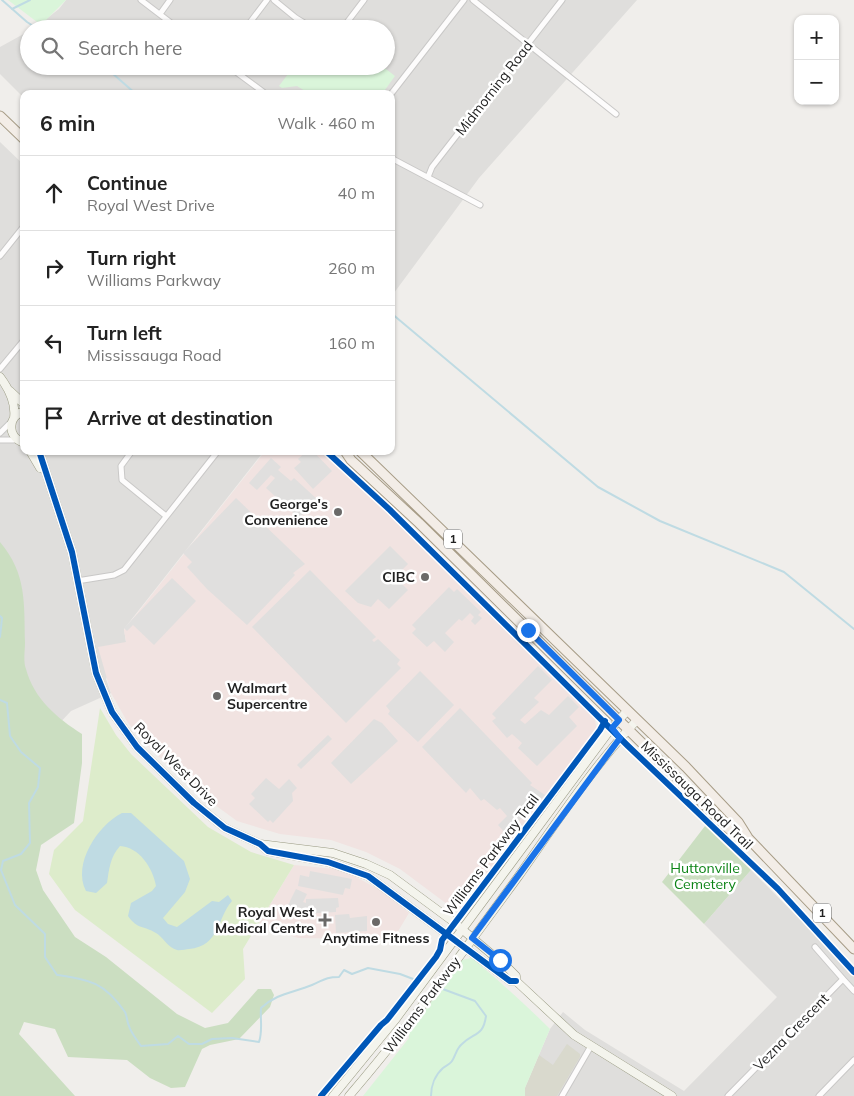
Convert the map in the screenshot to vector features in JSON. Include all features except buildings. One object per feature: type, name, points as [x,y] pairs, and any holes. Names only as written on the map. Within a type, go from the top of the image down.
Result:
[{"type":"main road","points":[[0,116],[20,135]]},
{"type":"main road","name":"1","points":[[348,455],[729,830],[748,838]]},
{"type":"main road","name":"1","points":[[364,455],[637,720],[738,822],[748,838],[854,949]]},
{"type":"street","points":[[141,0],[168,20]]},
{"type":"street","points":[[160,14],[170,0]]},
{"type":"street","points":[[252,20],[267,0]]},
{"type":"street","points":[[274,0],[299,20]]},
{"type":"street","points":[[349,20],[364,0]]},
{"type":"street","points":[[394,90],[464,0]]},
{"type":"street","points":[[473,0],[616,114]]},
{"type":"street","name":"Midmorning Road","points":[[428,177],[432,167],[562,0]]},
{"type":"street","points":[[241,75],[261,90]]},
{"type":"street","points":[[395,160],[480,205]]},
{"type":"street","points":[[0,256],[20,231]]},
{"type":"street","points":[[0,369],[20,345]]},
{"type":"street","points":[[0,377],[10,391],[20,400]]},
{"type":"street","points":[[10,391],[15,410],[12,420],[12,432],[20,440]]},
{"type":"street","points":[[0,433],[20,414]]},
{"type":"street","points":[[0,440],[20,442]]},
{"type":"street","name":"Royal West Drive","points":[[32,455],[46,479]]},
{"type":"street","name":"Royal West Drive","points":[[40,455],[46,479],[69,540],[96,673],[112,712],[125,732],[205,813],[225,828],[260,844],[268,851],[328,862],[374,880],[510,981],[516,981]]},
{"type":"street","points":[[129,455],[121,466],[121,478],[166,516]]},
{"type":"street","points":[[77,581],[114,575],[124,570],[215,455]]},
{"type":"street","name":"Williams Parkway","points":[[333,1096],[395,1020],[627,711]]},
{"type":"street","name":"Williams Parkway","points":[[349,1096],[406,1026],[591,775],[637,720]]},
{"type":"street","name":"Royal West Drive","points":[[260,844],[333,854],[366,864],[398,880],[508,968],[516,976],[516,981],[559,1023],[591,1046],[672,1096]]},
{"type":"street","points":[[815,947],[854,991]]},
{"type":"street","name":"Vezna Crescent","points":[[728,1096],[843,979]]},
{"type":"street","points":[[562,1096],[591,1046]]},
{"type":"street","points":[[819,1096],[854,1060]]},
{"type":"shaded area","points":[[66,0],[637,0],[479,178],[395,292],[395,90],[20,90],[20,94],[0,74],[0,47],[20,36],[20,75],[395,75],[395,20],[45,20],[59,9]]},
{"type":"shaded area","points":[[0,142],[20,161],[20,455],[261,455],[124,629],[126,642],[106,679],[111,693],[71,711],[0,787]]},
{"type":"shaded area","points":[[262,455],[327,455],[386,510],[595,719],[597,734],[473,903],[455,910],[400,869],[366,852],[331,840],[280,834],[237,821],[189,786],[148,746],[128,723],[111,693],[98,647],[126,642],[124,630]]},
{"type":"shaded area","points":[[302,455],[317,455],[332,471],[313,489],[294,468],[301,462],[298,459]]},
{"type":"shaded area","points":[[271,458],[281,467],[278,470],[291,481],[294,478],[317,499],[299,518],[266,488],[275,478],[271,475],[257,490],[249,483]]},
{"type":"shaded area","points":[[236,498],[305,564],[293,573],[295,575],[247,625],[207,589],[187,567],[192,562],[183,553]]},
{"type":"shaded area","points":[[390,546],[408,564],[395,577],[408,590],[389,609],[378,599],[371,607],[358,603],[345,591]]},
{"type":"shaded area","points":[[310,570],[376,637],[372,640],[374,642],[378,639],[400,660],[397,664],[401,668],[346,723],[252,627]]},
{"type":"shaded area","points":[[172,578],[196,601],[154,645],[133,625],[127,631],[124,628]]},
{"type":"shaded area","points":[[449,587],[454,592],[457,589],[481,612],[478,615],[482,618],[475,625],[471,621],[474,617],[470,613],[462,621],[459,619],[445,633],[454,642],[445,652],[434,641],[427,647],[412,633],[416,629],[412,625]]},
{"type":"shaded area","points":[[538,666],[552,680],[534,698],[539,702],[520,720],[525,724],[541,710],[549,715],[568,696],[579,707],[569,717],[577,726],[537,766],[518,748],[522,743],[512,734],[507,738],[492,721],[496,718],[492,714]]},
{"type":"shaded area","points":[[420,671],[454,705],[418,742],[388,714],[390,711],[386,706]]},
{"type":"shaded area","points":[[460,708],[532,783],[530,785],[545,795],[506,834],[498,825],[507,816],[500,808],[497,810],[484,799],[481,801],[470,788],[466,793],[422,747]]},
{"type":"shaded area","points":[[374,719],[382,723],[398,741],[351,784],[331,763]]},
{"type":"shaded area","points":[[328,735],[332,739],[301,769],[297,765]]},
{"type":"shaded area","points":[[266,778],[279,789],[289,779],[297,788],[292,793],[293,801],[273,823],[270,820],[268,822],[249,804],[255,798],[251,794]]},
{"type":"shaded area","points":[[294,865],[335,869],[354,876],[382,891],[409,913],[394,938],[298,938],[258,925]]},
{"type":"shaded area","points":[[751,870],[854,974],[854,1096],[525,1096],[525,1088],[550,1029],[563,1012],[585,1030],[684,1091],[777,997],[704,924]]},
{"type":"shaded area","points":[[310,871],[352,879],[350,889],[345,888],[343,895],[298,886],[300,875],[309,877]]},
{"type":"shaded area","points":[[296,889],[307,894],[303,902],[306,903],[306,899],[338,898],[339,907],[336,908],[336,912],[301,914],[301,909],[298,908],[297,912],[287,907]]},
{"type":"shaded area","points":[[349,914],[350,918],[367,916],[367,931],[336,933],[335,915]]},
{"type":"shaded area","points":[[567,1044],[580,1054],[580,1057],[557,1096],[525,1096],[525,1088],[539,1055],[553,1065]]},
{"type":"green space","points":[[8,0],[66,0],[46,20],[34,20]]},
{"type":"green space","points":[[287,75],[395,76],[385,90],[304,90],[297,86],[282,88],[279,86]]},
{"type":"green space","points":[[0,542],[9,554],[20,577],[24,602],[25,663],[30,680],[48,707],[82,734],[82,763],[74,823],[41,845],[36,870],[43,890],[75,937],[106,957],[177,1014],[205,1028],[228,1023],[258,989],[271,989],[274,995],[270,1007],[239,1039],[210,1045],[202,1049],[185,1087],[171,1088],[150,1078],[127,1060],[68,1057],[55,1029],[24,1022],[19,1034],[75,1096],[0,1096]]},
{"type":"green space","points":[[100,708],[116,735],[131,754],[208,827],[251,852],[294,865],[243,949],[245,979],[212,1013],[75,910],[49,874],[54,850],[83,821]]},
{"type":"green space","name":"Huttonville Cemetery","points":[[705,826],[751,870],[704,924],[662,882]]},
{"type":"green space","points":[[471,958],[550,1029],[525,1088],[525,1096],[363,1096],[409,1038],[409,1032],[462,960]]},
{"type":"water","points":[[122,813],[131,813],[184,861],[190,879],[185,892],[163,918],[168,924],[177,927],[212,901],[219,902],[228,895],[232,901],[217,930],[207,943],[199,947],[177,950],[156,933],[138,925],[128,916],[131,903],[152,891],[156,886],[152,872],[144,860],[139,854],[127,847],[120,846],[114,855],[110,864],[107,883],[96,893],[86,891],[82,869],[90,846],[104,826]]},
{"type":"waterway","points":[[2,0],[25,20]]},
{"type":"waterway","points":[[12,9],[30,0]]},
{"type":"waterway","points":[[114,75],[131,90]]},
{"type":"waterway","points":[[395,316],[598,487],[660,521],[784,572],[854,629]]},
{"type":"waterway","points":[[0,616],[2,618],[0,637]]},
{"type":"waterway","points":[[0,700],[7,703],[10,736],[21,752],[40,768],[38,787],[29,803],[30,843],[21,854],[3,861],[1,870],[15,905],[45,934],[45,957],[57,975],[87,981],[103,988],[125,1012],[130,1029],[141,1046],[168,1044],[178,1036],[189,1044],[202,1044],[212,1039],[232,1038],[259,1042],[261,1008],[279,996],[305,988],[327,978],[339,977],[344,970],[352,974],[368,968],[400,974],[421,982]]},
{"type":"waterway","points":[[431,1096],[438,1074],[451,1062],[460,1046],[483,1028],[486,1016],[475,1001],[440,988]]},
{"type":"cycle path","points":[[40,455],[72,552],[96,673],[112,712],[137,747],[194,803],[225,828],[260,844],[268,851],[328,862],[368,876],[510,981],[516,981]]},
{"type":"cycle path","name":"Mississauga Road Trail","points":[[330,455],[390,510],[628,746],[778,889],[854,972]]},
{"type":"cycle path","name":"Williams Parkway Trail","points":[[321,1096],[387,1020],[436,957],[442,940],[605,721]]},
{"type":"place","name":"George's Convenience","points":[[338,512]]},
{"type":"place","name":"CIBC","points":[[425,577]]},
{"type":"place","name":"Walmart Supercentre","points":[[217,696]]},
{"type":"place","name":"Royal West Medical Centre","points":[[325,920]]},
{"type":"place","name":"Anytime Fitness","points":[[376,922]]},
{"type":"route","points":[[500,960],[472,938],[620,738],[612,728],[619,720],[528,630]]}]
